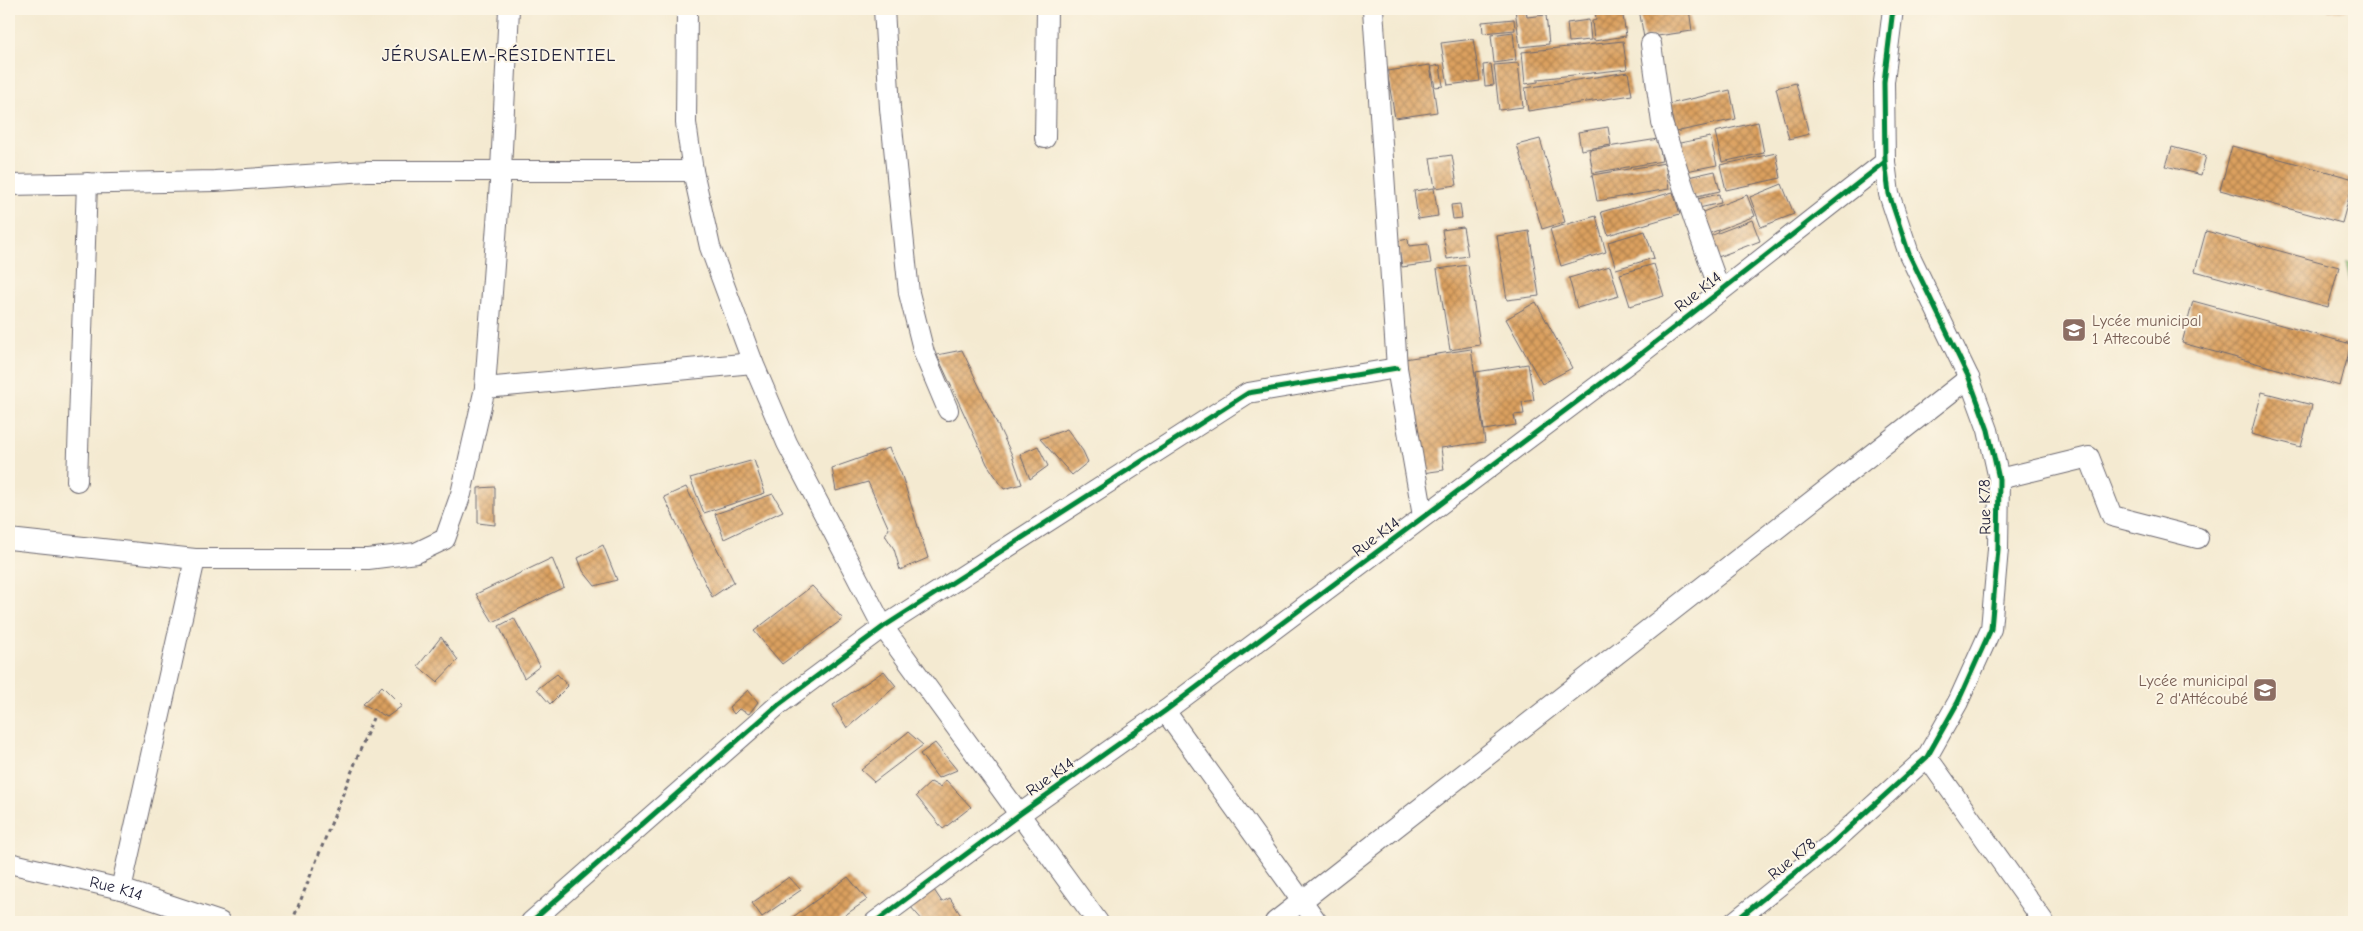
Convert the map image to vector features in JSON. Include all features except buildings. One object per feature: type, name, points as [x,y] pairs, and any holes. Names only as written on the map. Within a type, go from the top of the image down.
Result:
[{"type":"street","points":[[9,539],[195,559],[368,559],[416,553],[445,539],[461,494],[485,388],[501,169],[508,9]]},
{"type":"street","points":[[687,9],[686,123],[692,171],[710,247],[753,363],[787,443],[883,627],[1098,922]]},
{"type":"street","points":[[884,9],[890,108],[909,294],[924,353],[948,410]]},
{"type":"street","points":[[1045,138],[1047,9]]},
{"type":"street","points":[[1373,9],[1397,368],[1423,516]]},
{"type":"street","name":"Rue K78","points":[[1734,922],[1830,845],[1927,757],[1958,702],[1991,628],[1998,549],[1999,479],[1988,430],[1969,378],[1909,254],[1888,194],[1884,162],[1884,82],[1893,9]]},
{"type":"street","points":[[1651,44],[1662,123],[1720,290]]},
{"type":"street","name":"Rue K14","points":[[875,922],[1020,814],[1165,711],[1639,355],[1884,162]]},
{"type":"street","points":[[9,186],[215,181],[367,171],[501,169],[692,171]]},
{"type":"street","points":[[77,481],[87,183]]},
{"type":"street","points":[[485,388],[753,363]]},
{"type":"street","points":[[531,922],[778,705],[883,627],[1248,393],[1397,368]]},
{"type":"street","points":[[1274,922],[1969,378]]},
{"type":"street","points":[[1999,479],[2089,457],[2112,516],[2198,538]]},
{"type":"street","points":[[121,889],[195,559]]},
{"type":"street","points":[[1165,711],[1317,922]]},
{"type":"street","points":[[1927,757],[2044,922]]},
{"type":"street","name":"Rue K14","points":[[9,863],[121,889],[220,922]]},
{"type":"path","points":[[292,922],[373,718]]},
{"type":"green space","points":[[2354,262],[2354,301],[2346,263]]},
{"type":"cycle path","points":[[1734,922],[1830,845],[1927,757],[1958,702],[1991,629],[1998,549],[1999,479],[1988,430],[1969,378],[1909,254],[1889,194],[1885,162],[1884,82],[1893,9]]},
{"type":"cycle path","points":[[875,922],[1020,814],[1165,711],[1639,355],[1885,162]]},
{"type":"cycle path","points":[[531,922],[778,705],[883,627],[1248,393],[1397,368]]},
{"type":"place","name":"Lycée municipal 1 Attecoubé","points":[[2074,330]]},
{"type":"place","name":"Lycée municipal 2 d'Attécoubé","points":[[2265,690]]},
{"type":"district","name":"JÉRUSALEM-RÉSIDENTIEL","points":[[499,55]]}]
